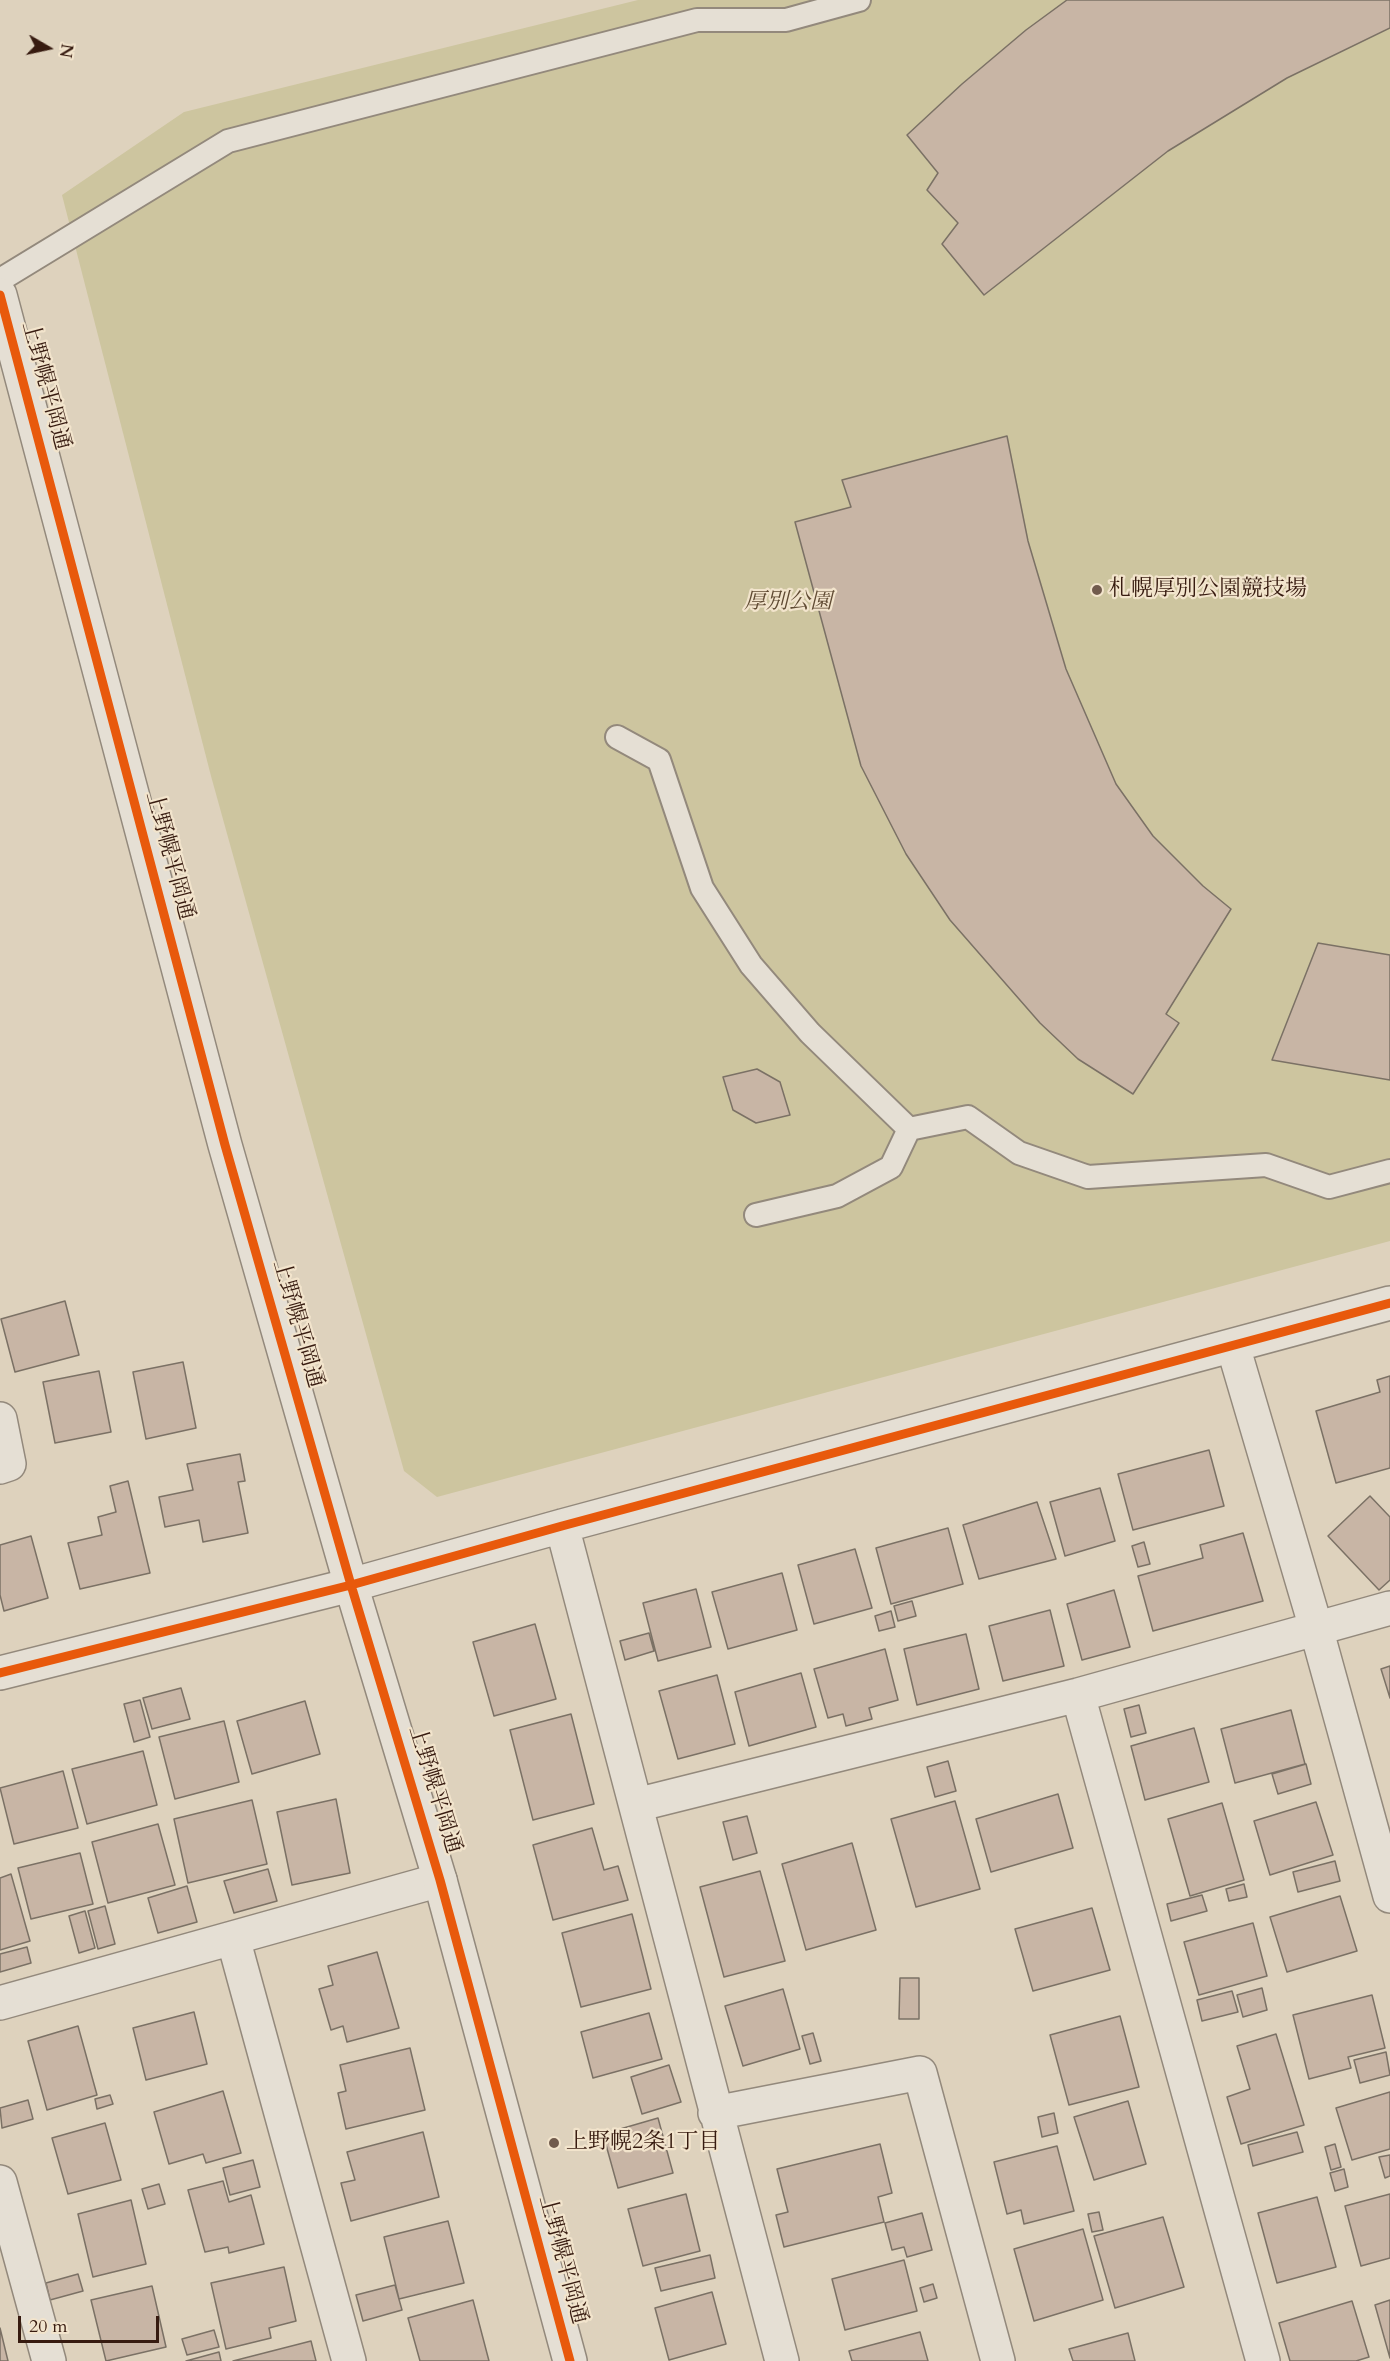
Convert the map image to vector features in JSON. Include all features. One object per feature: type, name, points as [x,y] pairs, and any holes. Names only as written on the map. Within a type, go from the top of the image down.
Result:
[{"type":"street","name":"上野幌平岡通","points":[[0,294],[225,1145],[351,1585],[440,1880],[570,2361]]},
{"type":"street","points":[[0,1673],[351,1585],[1390,1303]]},
{"type":"street","points":[[1233,1346],[1316,1628],[1390,1896]]},
{"type":"street","points":[[0,1419],[9,1464],[0,1467]]},
{"type":"street","points":[[562,1526],[782,2361]]},
{"type":"street","points":[[636,1805],[1078,1695],[1390,1608]]},
{"type":"street","points":[[1078,1695],[1263,2361]]},
{"type":"street","points":[[0,2003],[440,1880]]},
{"type":"street","points":[[233,1938],[349,2361]]},
{"type":"street","points":[[716,2113],[920,2073],[998,2361]]},
{"type":"street","points":[[0,2182],[49,2361]]},
{"type":"lane","points":[[0,280],[228,141],[697,20],[786,20],[859,0]]},
{"type":"lane","points":[[617,737],[659,760],[702,888],[751,965],[810,1033],[909,1129]]},
{"type":"lane","points":[[909,1129],[969,1117],[1019,1153],[1088,1177],[1266,1165],[1329,1187],[1390,1171]]},
{"type":"lane","points":[[756,1215],[837,1196],[891,1167],[909,1129]]},
{"type":"green space","name":"厚別公園","points":[[638,0],[1390,0],[1390,1241],[437,1497],[404,1471],[211,776],[62,195],[184,112]]},
{"type":"building","points":[[1067,0],[1390,0],[1390,28],[1287,78],[1168,151],[984,295],[942,244],[958,223],[927,190],[938,173],[907,135],[962,84],[1026,30]]},
{"type":"building","points":[[1007,436],[1028,541],[1066,669],[1116,784],[1153,836],[1203,886],[1231,909],[1166,1014],[1179,1023],[1133,1094],[1078,1059],[1040,1023],[950,920],[906,854],[861,766],[795,522],[851,507],[842,480]]},
{"type":"building","points":[[1318,943],[1390,955],[1390,1080],[1272,1060]]},
{"type":"building","points":[[757,1069],[780,1082],[790,1115],[756,1123],[733,1110],[723,1077]]},
{"type":"building","points":[[65,1301],[79,1355],[15,1372],[1,1319]]},
{"type":"building","points":[[183,1362],[196,1428],[146,1439],[133,1372]]},
{"type":"building","points":[[99,1371],[111,1432],[55,1443],[43,1382]]},
{"type":"building","points":[[1390,1376],[1390,1468],[1336,1483],[1316,1411],[1380,1392],[1377,1380]]},
{"type":"building","points":[[1209,1450],[1224,1506],[1133,1530],[1118,1474]]},
{"type":"building","points":[[240,1454],[245,1481],[238,1482],[248,1533],[203,1542],[199,1520],[165,1527],[159,1497],[193,1490],[187,1464]]},
{"type":"building","points":[[128,1481],[150,1573],[80,1589],[68,1543],[102,1535],[98,1517],[116,1512],[110,1486]]},
{"type":"building","points":[[1100,1488],[1115,1541],[1065,1556],[1050,1502]]},
{"type":"building","points":[[1370,1496],[1390,1517],[1390,1580],[1379,1590],[1328,1536]]},
{"type":"building","points":[[1037,1502],[1056,1559],[979,1579],[963,1525]]},
{"type":"building","points":[[948,1528],[963,1584],[891,1604],[876,1548]]},
{"type":"building","points":[[1243,1533],[1263,1601],[1153,1631],[1138,1576],[1203,1558],[1200,1545]]},
{"type":"building","points":[[31,1536],[48,1598],[4,1611],[0,1595],[0,1545]]},
{"type":"building","points":[[1144,1542],[1150,1564],[1138,1567],[1132,1546]]},
{"type":"building","points":[[855,1549],[872,1608],[814,1624],[798,1565]]},
{"type":"building","points":[[782,1573],[797,1630],[728,1649],[712,1592]]},
{"type":"building","points":[[696,1589],[711,1647],[658,1661],[643,1603]]},
{"type":"building","points":[[1114,1590],[1130,1647],[1082,1660],[1067,1604]]},
{"type":"building","points":[[912,1601],[916,1616],[898,1621],[894,1606]]},
{"type":"building","points":[[1050,1610],[1064,1666],[1003,1681],[989,1626]]},
{"type":"building","points":[[891,1611],[895,1627],[879,1631],[875,1616]]},
{"type":"building","points":[[535,1624],[556,1699],[494,1716],[473,1642]]},
{"type":"building","points":[[649,1633],[654,1651],[625,1660],[620,1641]]},
{"type":"building","points":[[966,1634],[979,1689],[917,1705],[904,1649]]},
{"type":"building","points":[[885,1649],[898,1700],[869,1708],[872,1719],[846,1726],[843,1714],[828,1718],[814,1669]]},
{"type":"building","points":[[1390,1666],[1390,1698],[1381,1669]]},
{"type":"building","points":[[801,1673],[816,1727],[749,1746],[735,1692]]},
{"type":"building","points":[[717,1675],[735,1744],[678,1759],[659,1691]]},
{"type":"building","points":[[181,1688],[190,1719],[152,1729],[143,1698]]},
{"type":"building","points":[[140,1700],[150,1737],[134,1742],[124,1704]]},
{"type":"building","points":[[305,1701],[320,1754],[252,1774],[237,1721]]},
{"type":"building","points":[[1139,1705],[1146,1733],[1131,1737],[1124,1709]]},
{"type":"building","points":[[1291,1710],[1305,1764],[1235,1783],[1221,1729]]},
{"type":"building","points":[[571,1714],[594,1804],[533,1820],[510,1730]]},
{"type":"building","points":[[224,1721],[239,1782],[175,1799],[159,1737]]},
{"type":"building","points":[[1194,1728],[1209,1782],[1145,1800],[1131,1746]]},
{"type":"building","points":[[143,1751],[157,1805],[87,1824],[72,1769]]},
{"type":"building","points":[[948,1761],[956,1791],[935,1797],[927,1767]]},
{"type":"building","points":[[1306,1764],[1311,1784],[1278,1794],[1272,1774]]},
{"type":"building","points":[[63,1771],[78,1828],[14,1844],[0,1788]]},
{"type":"building","points":[[1058,1794],[1073,1848],[991,1872],[976,1819]]},
{"type":"building","points":[[336,1799],[350,1873],[292,1885],[277,1812]]},
{"type":"building","points":[[252,1800],[267,1864],[188,1883],[174,1819]]},
{"type":"building","points":[[955,1801],[980,1889],[916,1907],[891,1819]]},
{"type":"building","points":[[1316,1802],[1333,1855],[1270,1875],[1254,1821]]},
{"type":"building","points":[[1222,1803],[1244,1880],[1190,1896],[1168,1819]]},
{"type":"building","points":[[747,1816],[757,1853],[733,1860],[723,1822]]},
{"type":"building","points":[[158,1824],[175,1885],[108,1903],[92,1842]]},
{"type":"building","points":[[592,1828],[604,1870],[618,1866],[628,1900],[553,1920],[533,1845]]},
{"type":"building","points":[[852,1843],[876,1930],[806,1950],[782,1864]]},
{"type":"building","points":[[80,1853],[93,1904],[31,1919],[18,1868]]},
{"type":"building","points":[[1335,1861],[1340,1881],[1298,1892],[1293,1872]]},
{"type":"building","points":[[268,1869],[277,1901],[234,1913],[224,1881]]},
{"type":"building","points":[[760,1871],[785,1961],[724,1977],[700,1887]]},
{"type":"building","points":[[11,1874],[30,1941],[0,1950],[0,1878]]},
{"type":"building","points":[[1244,1884],[1247,1897],[1229,1901],[1226,1889]]},
{"type":"building","points":[[187,1886],[197,1922],[158,1933],[148,1898]]},
{"type":"building","points":[[1202,1895],[1207,1911],[1171,1921],[1167,1904]]},
{"type":"building","points":[[1340,1896],[1357,1951],[1287,1972],[1270,1917]]},
{"type":"building","points":[[105,1906],[115,1944],[98,1949],[88,1911]]},
{"type":"building","points":[[1092,1908],[1110,1970],[1033,1991],[1015,1929]]},
{"type":"building","points":[[85,1911],[95,1948],[79,1953],[69,1916]]},
{"type":"building","points":[[632,1914],[651,1989],[581,2007],[562,1933]]},
{"type":"building","points":[[1253,1923],[1267,1976],[1199,1995],[1184,1942]]},
{"type":"building","points":[[27,1947],[31,1963],[0,1972],[0,1954]]},
{"type":"building","points":[[377,1952],[399,2028],[347,2042],[343,2026],[331,2030],[319,1989],[333,1985],[328,1966]]},
{"type":"building","points":[[900,1978],[919,1978],[919,2019],[899,2019]]},
{"type":"building","points":[[1262,1988],[1267,2010],[1243,2017],[1237,1995]]},
{"type":"building","points":[[783,1989],[800,2049],[743,2066],[725,2006]]},
{"type":"building","points":[[1232,1991],[1238,2012],[1202,2021],[1197,2000]]},
{"type":"building","points":[[1372,1995],[1385,2048],[1348,2057],[1351,2068],[1309,2079],[1293,2015]]},
{"type":"building","points":[[194,2012],[207,2064],[146,2080],[133,2028]]},
{"type":"building","points":[[649,2013],[662,2059],[593,2078],[581,2032]]},
{"type":"building","points":[[1120,2016],[1139,2087],[1069,2105],[1050,2035]]},
{"type":"building","points":[[78,2026],[97,2095],[47,2110],[28,2041]]},
{"type":"building","points":[[813,2033],[821,2061],[810,2064],[802,2036]]},
{"type":"building","points":[[1276,2034],[1304,2125],[1241,2144],[1227,2097],[1250,2089],[1237,2046]]},
{"type":"building","points":[[410,2048],[425,2110],[346,2129],[338,2093],[346,2091],[340,2065]]},
{"type":"building","points":[[1386,2052],[1390,2075],[1360,2083],[1354,2060]]},
{"type":"building","points":[[669,2065],[681,2102],[642,2114],[631,2077]]},
{"type":"building","points":[[223,2091],[241,2153],[206,2163],[203,2154],[169,2164],[154,2112]]},
{"type":"building","points":[[1390,2092],[1390,2149],[1352,2160],[1336,2108]]},
{"type":"building","points":[[110,2095],[113,2104],[97,2109],[95,2099]]},
{"type":"building","points":[[28,2100],[33,2119],[2,2128],[0,2108]]},
{"type":"building","points":[[1128,2101],[1146,2164],[1094,2180],[1074,2117]]},
{"type":"building","points":[[1054,2113],[1058,2133],[1042,2137],[1038,2117]]},
{"type":"building","points":[[658,2118],[673,2173],[618,2188],[603,2134]]},
{"type":"building","points":[[105,2123],[121,2180],[68,2194],[52,2138]]},
{"type":"building","points":[[423,2132],[439,2197],[351,2221],[341,2183],[355,2180],[347,2152]]},
{"type":"building","points":[[1297,2132],[1303,2152],[1253,2166],[1248,2145]]},
{"type":"building","points":[[880,2144],[892,2193],[878,2197],[884,2222],[784,2247],[776,2215],[788,2212],[777,2169]]},
{"type":"building","points":[[1335,2144],[1341,2167],[1331,2170],[1325,2147]]},
{"type":"building","points":[[1057,2146],[1074,2211],[1024,2224],[1021,2210],[1007,2214],[994,2162]]},
{"type":"building","points":[[1390,2155],[1390,2176],[1385,2178],[1379,2157]]},
{"type":"building","points":[[253,2160],[260,2187],[230,2195],[223,2168]]},
{"type":"building","points":[[1344,2169],[1348,2187],[1335,2191],[1330,2173]]},
{"type":"building","points":[[223,2181],[229,2202],[251,2195],[264,2244],[229,2253],[228,2247],[205,2252],[188,2190]]},
{"type":"building","points":[[159,2184],[165,2204],[148,2209],[142,2189]]},
{"type":"building","points":[[686,2194],[700,2251],[643,2266],[628,2209]]},
{"type":"building","points":[[1390,2194],[1390,2258],[1361,2266],[1345,2206]]},
{"type":"building","points":[[1317,2197],[1336,2267],[1277,2283],[1258,2213]]},
{"type":"building","points":[[131,2200],[146,2264],[93,2277],[78,2214]]},
{"type":"building","points":[[1099,2212],[1103,2230],[1092,2232],[1088,2214]]},
{"type":"building","points":[[922,2213],[932,2250],[907,2257],[904,2247],[892,2250],[885,2223]]},
{"type":"building","points":[[1163,2217],[1184,2287],[1115,2308],[1094,2236]]},
{"type":"building","points":[[448,2221],[464,2283],[399,2299],[384,2237]]},
{"type":"building","points":[[1083,2229],[1103,2300],[1034,2321],[1014,2249]]},
{"type":"building","points":[[710,2255],[715,2278],[661,2291],[655,2268]]},
{"type":"building","points":[[904,2260],[917,2311],[845,2330],[832,2279]]},
{"type":"building","points":[[284,2267],[296,2321],[269,2328],[271,2338],[226,2349],[211,2283]]},
{"type":"building","points":[[78,2274],[83,2291],[50,2300],[46,2283]]},
{"type":"building","points":[[933,2284],[937,2298],[924,2302],[920,2288]]},
{"type":"building","points":[[395,2285],[402,2310],[363,2321],[356,2295]]},
{"type":"building","points":[[152,2286],[166,2347],[106,2361],[91,2300]]},
{"type":"building","points":[[712,2292],[726,2344],[669,2360],[655,2308]]},
{"type":"building","points":[[473,2300],[489,2361],[420,2361],[408,2318]]},
{"type":"building","points":[[1390,2300],[1390,2358],[1375,2305]]},
{"type":"building","points":[[1352,2301],[1369,2357],[1356,2361],[1290,2361],[1279,2323]]},
{"type":"building","points":[[0,2328],[8,2361],[0,2361]]},
{"type":"building","points":[[214,2330],[219,2347],[187,2355],[182,2339]]},
{"type":"building","points":[[920,2332],[928,2361],[852,2361],[849,2351]]},
{"type":"building","points":[[1128,2333],[1135,2361],[1073,2361],[1069,2349]]},
{"type":"building","points":[[311,2341],[316,2361],[233,2361]]},
{"type":"building","points":[[219,2352],[221,2361],[186,2361]]},
{"type":"cycle path","points":[[0,295],[225,1145],[351,1585],[440,1880],[570,2361]]},
{"type":"cycle path","points":[[0,1673],[351,1585],[1390,1303]]},
{"type":"place","name":"札幌厚別公園競技場","points":[[1097,590]]},
{"type":"place","name":"上野幌2条1丁目","points":[[554,2143]]}]
